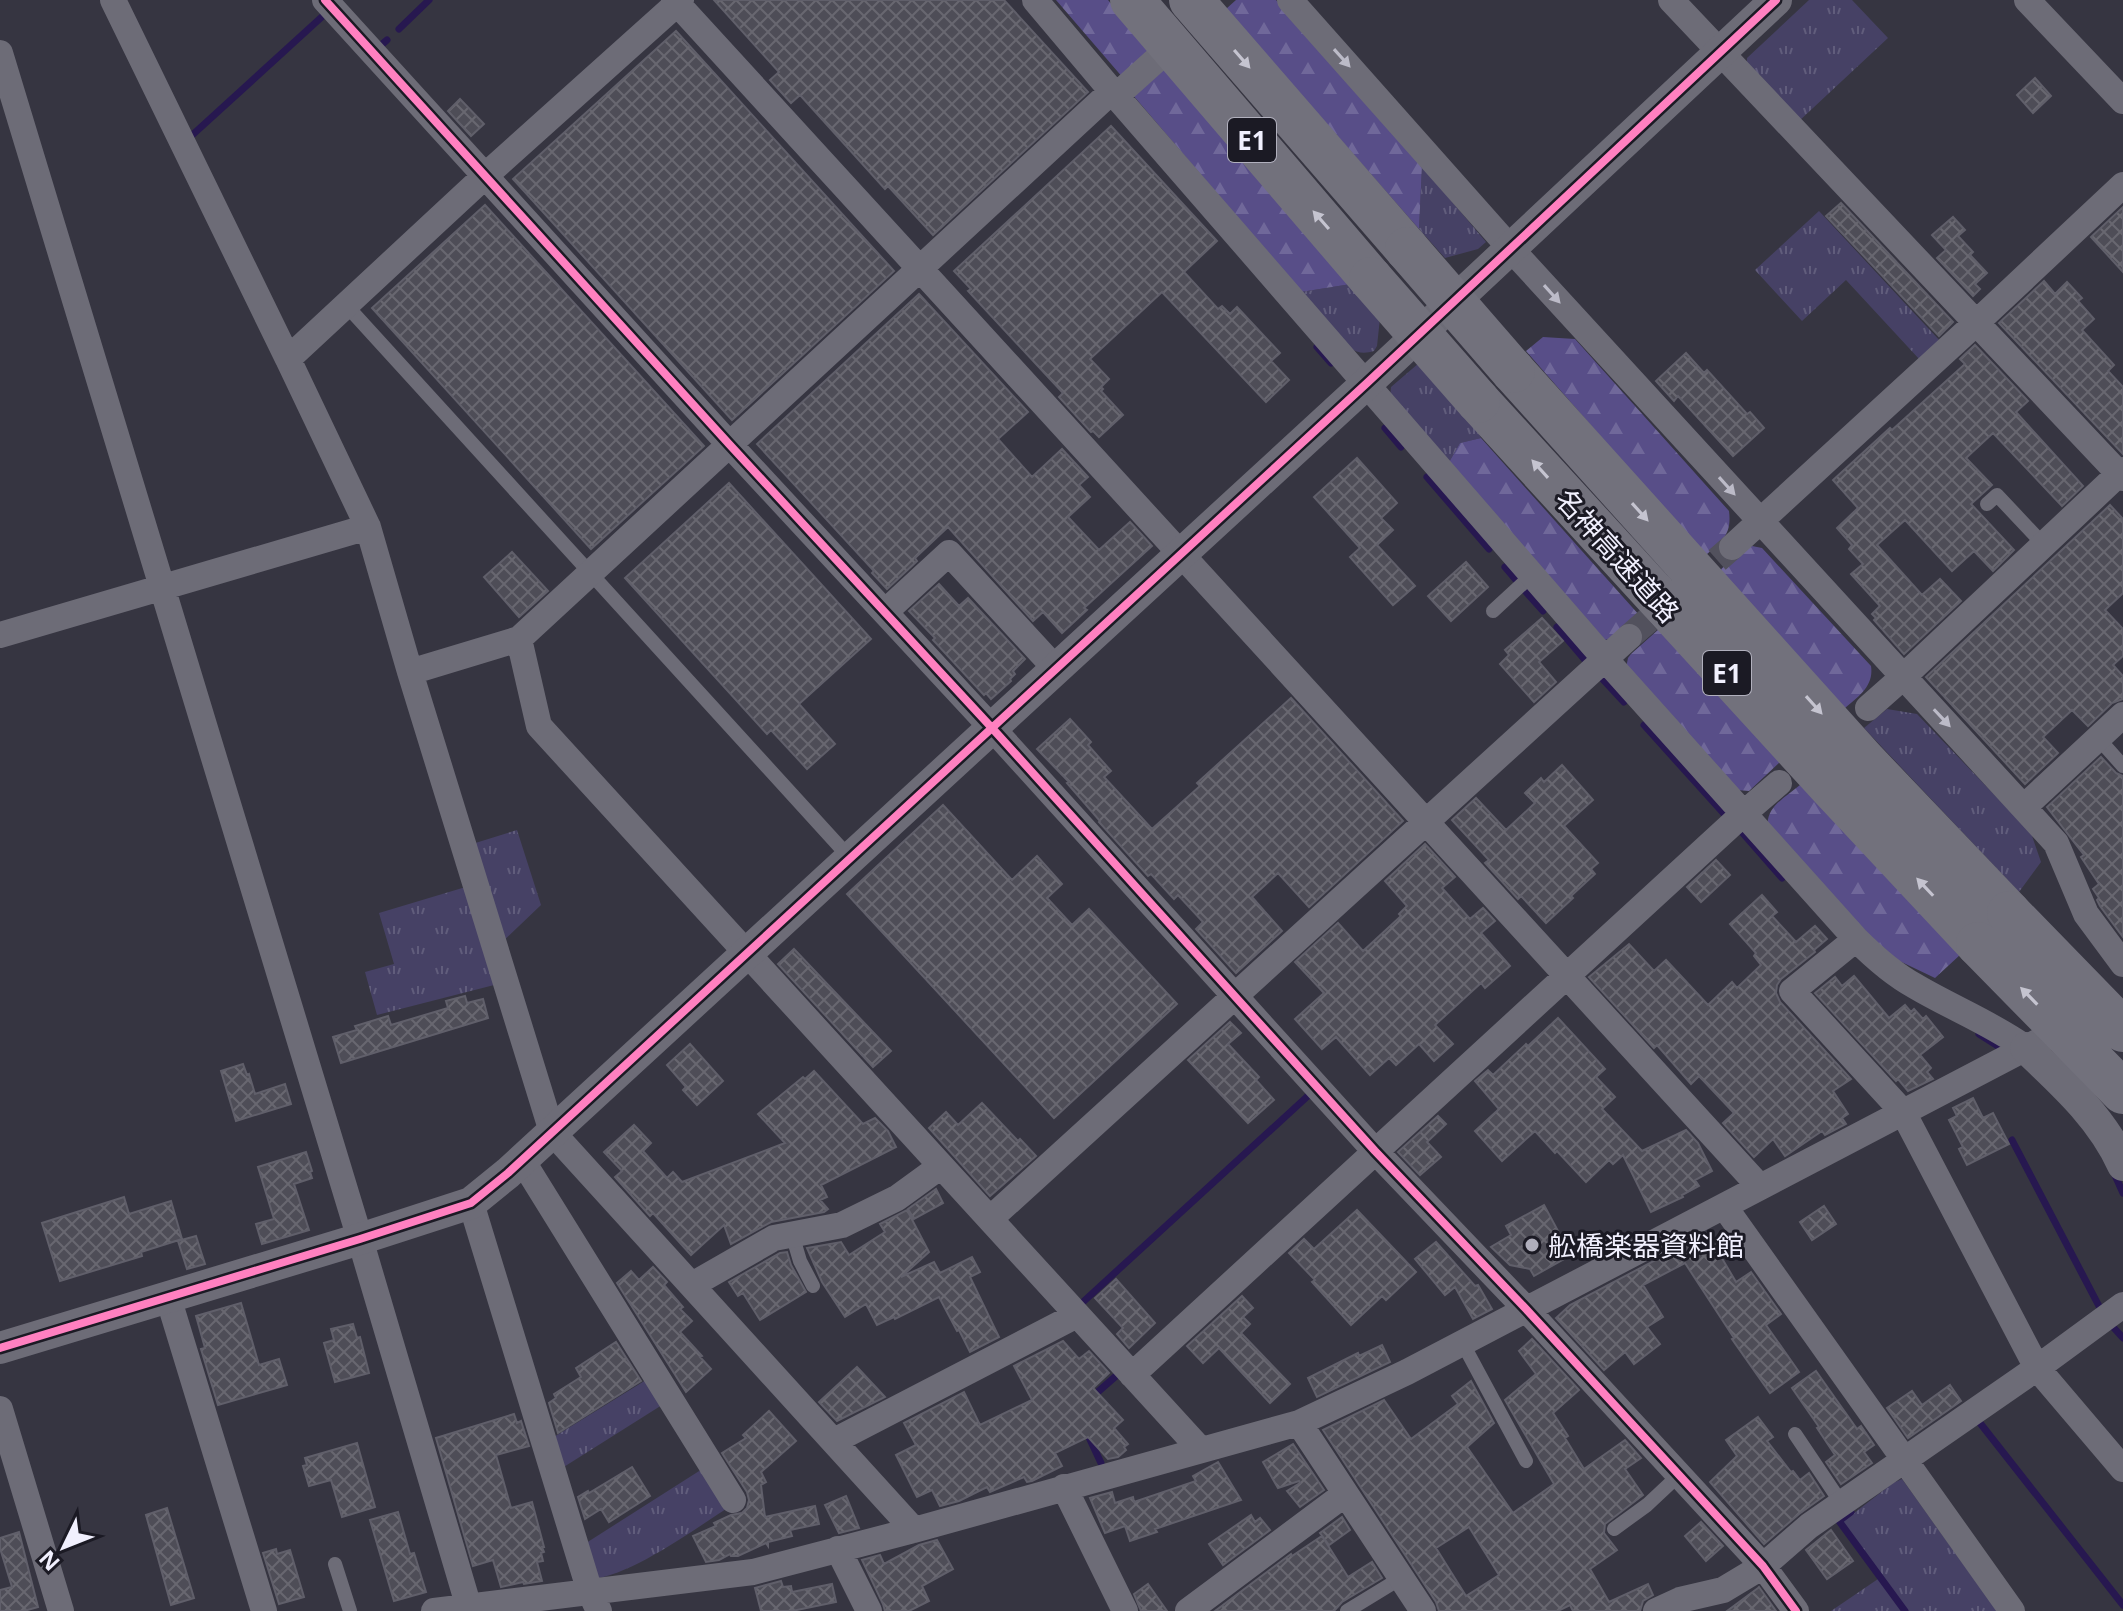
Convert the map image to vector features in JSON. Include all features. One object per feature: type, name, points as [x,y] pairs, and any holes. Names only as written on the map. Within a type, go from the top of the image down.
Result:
[{"type":"highway","name":"名神高速道路","points":[[1132,0],[1478,401],[1831,787],[2123,1092]]},
{"type":"highway","name":"名神高速道路","points":[[1191,0],[1513,371],[1864,761],[2123,1030]]},
{"type":"street","points":[[113,0],[368,527],[552,1132],[914,1530]]},
{"type":"street","points":[[325,0],[1375,1151],[1763,1566],[1796,1611]]},
{"type":"street","points":[[1035,0],[1605,659],[1856,939],[1880,963],[1915,986],[2004,1032],[2026,1048],[2076,1096],[2114,1145],[2123,1165]]},
{"type":"street","points":[[1290,0],[1511,249],[2056,843],[2086,914],[2123,964]]},
{"type":"street","points":[[1671,0],[2122,474],[1868,708]]},
{"type":"street","points":[[0,1348],[471,1203],[522,1160],[1367,383],[1776,0]]},
{"type":"street","points":[[2027,0],[2123,101]]},
{"type":"street","points":[[288,359],[678,1],[1760,1187]]},
{"type":"street","points":[[0,53],[470,1609]]},
{"type":"street","points":[[410,672],[519,639],[919,268],[1114,93],[1156,60]]},
{"type":"street","points":[[1732,547],[2123,185]]},
{"type":"street","points":[[0,635],[368,527]]},
{"type":"street","points":[[885,612],[949,553],[1056,669]]},
{"type":"street","points":[[990,1219],[1629,637]]},
{"type":"street","points":[[519,639],[539,726],[1201,1450]]},
{"type":"street","points":[[2024,807],[2123,715]]},
{"type":"street","points":[[1132,1375],[1779,783]]},
{"type":"street","points":[[1856,939],[1792,991],[1903,1112],[2037,1368],[2123,1469]]},
{"type":"street","points":[[434,1611],[594,1601],[753,1572],[1299,1423],[1407,1372],[2123,997]]},
{"type":"street","points":[[522,1160],[733,1500]]},
{"type":"street","points":[[692,1285],[774,1238],[842,1225],[897,1198],[941,1166]]},
{"type":"street","points":[[471,1203],[594,1601]]},
{"type":"street","points":[[1724,1206],[2012,1611]]},
{"type":"street","points":[[168,1297],[264,1611]]},
{"type":"street","points":[[1656,1611],[1680,1600],[1723,1590],[1763,1566],[1809,1526],[2123,1305]]},
{"type":"street","points":[[834,1441],[1077,1315]]},
{"type":"street","points":[[0,1409],[61,1611]]},
{"type":"street","points":[[1299,1423],[1423,1611]]},
{"type":"street","points":[[1064,1487],[1125,1611]]},
{"type":"street","points":[[1188,1611],[1345,1494]]},
{"type":"street","points":[[838,1549],[869,1611]]},
{"type":"lane","points":[[346,305],[850,858]]},
{"type":"lane","points":[[1987,504],[1997,495],[2044,545]]},
{"type":"lane","points":[[1493,611],[1532,575]]},
{"type":"lane","points":[[2098,738],[2123,766]]},
{"type":"lane","points":[[792,1234],[800,1261],[813,1286]]},
{"type":"lane","points":[[1462,1342],[1526,1461]]},
{"type":"lane","points":[[1795,1434],[1842,1504]]},
{"type":"lane","points":[[1614,1529],[1647,1505],[1679,1475]]},
{"type":"lane","points":[[335,1564],[350,1611]]},
{"type":"lane","points":[[1347,1611],[1401,1578]]},
{"type":"green space","points":[[1056,0],[1108,0],[1154,53],[1124,79]]},
{"type":"green space","points":[[1236,0],[1276,0],[1422,166],[1419,229],[1226,9]]},
{"type":"green space","points":[[1809,0],[1852,0],[1888,38],[1798,122],[1747,67],[1747,58]]},
{"type":"green space","points":[[1162,63],[1351,284],[1301,292],[1132,94]]},
{"type":"green space","points":[[1422,166],[1486,242],[1478,249],[1445,258],[1419,229]]},
{"type":"green space","points":[[1819,211],[1941,342],[1920,360],[1846,280],[1802,321],[1755,270]]},
{"type":"green space","points":[[1351,284],[1380,318],[1374,351],[1361,352],[1349,348],[1301,292]]},
{"type":"green space","points":[[1543,337],[1575,339],[1729,511],[1727,532],[1705,556],[1526,351]]},
{"type":"green space","points":[[1419,363],[1481,438],[1460,443],[1448,464],[1390,398],[1391,387]]},
{"type":"green space","points":[[1481,438],[1640,616],[1618,636],[1605,640],[1448,464],[1460,443]]},
{"type":"green space","points":[[1752,546],[1762,548],[1871,666],[1868,685],[1845,708],[1719,571],[1743,549]]},
{"type":"green space","points":[[1659,629],[1780,762],[1749,791],[1737,790],[1626,668],[1631,654]]},
{"type":"green space","points":[[1887,709],[1917,714],[2031,833],[2041,862],[2019,892],[1864,728]]},
{"type":"green space","points":[[1800,785],[1961,954],[1935,978],[1889,956],[1768,827],[1773,808]]},
{"type":"green space","points":[[517,830],[541,905],[499,945],[469,845]]},
{"type":"green space","points":[[469,886],[498,984],[377,1015],[365,972],[394,964],[379,913]]},
{"type":"green space","points":[[646,1380],[662,1405],[559,1470],[549,1440]]},
{"type":"green space","points":[[707,1466],[732,1505],[645,1560],[608,1576],[592,1579],[583,1545]]},
{"type":"green space","points":[[1902,1479],[1997,1611],[1831,1611],[1878,1579],[1840,1524]]},
{"type":"building","points":[[714,0],[1004,0],[1088,92],[933,235],[888,186],[885,189],[800,95],[791,103],[770,80],[779,72]]},
{"type":"building","points":[[676,31],[894,271],[732,420],[513,179]]},
{"type":"building","points":[[2035,78],[2051,96],[2033,113],[2017,95]]},
{"type":"building","points":[[460,99],[484,124],[471,136],[448,111]]},
{"type":"building","points":[[1111,126],[1217,241],[1184,272],[1218,309],[1222,306],[1230,314],[1237,307],[1280,353],[1271,361],[1289,380],[1266,402],[1162,292],[1090,359],[1109,379],[1101,391],[1123,415],[1099,437],[1059,397],[1063,393],[968,291],[971,289],[954,271]]},
{"type":"building","points":[[1841,203],[1953,322],[1939,336],[1826,216]]},
{"type":"building","points":[[485,205],[704,446],[591,549],[372,308]]},
{"type":"building","points":[[2123,207],[2123,272],[2091,237]]},
{"type":"building","points":[[1953,217],[1965,230],[1958,236],[1987,273],[1975,284],[1980,289],[1973,296],[1937,258],[1946,250],[1932,235]]},
{"type":"building","points":[[2044,281],[2055,294],[2067,282],[2082,298],[2078,301],[2094,319],[2082,330],[2114,365],[2108,371],[2123,387],[2123,454],[1999,323]]},
{"type":"building","points":[[919,294],[1028,412],[998,439],[1032,477],[1062,449],[1088,477],[1079,485],[1090,497],[1068,517],[1099,550],[1130,522],[1152,546],[1084,608],[1087,610],[1062,633],[1043,612],[1033,621],[948,527],[887,589],[757,444]]},
{"type":"building","points":[[1975,345],[2028,401],[2016,412],[2083,486],[2062,506],[1993,433],[1966,458],[1992,485],[1971,504],[2014,550],[1993,571],[1974,551],[1952,571],[1905,520],[1877,545],[1922,595],[1940,579],[1961,601],[1904,654],[1874,620],[1876,618],[1872,614],[1880,606],[1851,574],[1863,564],[1849,549],[1852,545],[1837,528],[1858,508],[1833,480],[1965,364],[1960,359]]},
{"type":"building","points":[[1686,353],[1764,428],[1733,456],[1678,396],[1674,401],[1656,381]]},
{"type":"building","points":[[1357,458],[1397,503],[1381,518],[1393,530],[1377,545],[1415,586],[1393,605],[1350,557],[1360,548],[1314,497]]},
{"type":"building","points":[[729,483],[871,639],[799,704],[835,744],[807,769],[771,730],[767,734],[625,578]]},
{"type":"building","points":[[2110,505],[2123,519],[2123,593],[2105,610],[2123,629],[2123,656],[2113,665],[2123,676],[2123,699],[2112,703],[2088,726],[2072,710],[2043,737],[2058,753],[2025,784],[1926,677]]},
{"type":"building","points":[[512,552],[548,591],[519,617],[484,577]]},
{"type":"building","points":[[1466,562],[1488,587],[1451,621],[1428,596]]},
{"type":"building","points":[[939,584],[959,606],[968,598],[1025,659],[1013,671],[1015,674],[1011,681],[991,699],[909,611]]},
{"type":"building","points":[[1542,618],[1563,641],[1539,662],[1556,682],[1534,702],[1500,664],[1509,655],[1505,650]]},
{"type":"building","points":[[1291,698],[1403,821],[1309,907],[1278,873],[1252,897],[1282,931],[1236,973],[1196,929],[1203,922],[1178,895],[1174,899],[1151,874],[1148,876],[1037,749],[1070,719],[1111,771],[1104,777],[1152,829],[1200,786],[1197,783]]},
{"type":"building","points":[[2101,757],[2123,776],[2123,937],[2097,900],[2099,898],[2093,889],[2099,884],[2081,857],[2084,855],[2047,807]]},
{"type":"building","points":[[1562,765],[1593,800],[1564,826],[1598,863],[1591,869],[1595,874],[1546,923],[1521,896],[1518,899],[1485,863],[1489,860],[1452,820],[1476,798],[1506,830],[1535,803],[1525,793],[1541,778],[1544,782]]},
{"type":"building","points":[[943,805],[1012,880],[1037,856],[1062,884],[1047,898],[1072,925],[1089,909],[1177,1004],[1054,1118],[847,894]]},
{"type":"building","points":[[1425,844],[1455,877],[1442,888],[1470,919],[1483,908],[1495,921],[1481,933],[1510,966],[1485,988],[1481,983],[1435,1025],[1453,1044],[1434,1061],[1419,1044],[1396,1065],[1389,1058],[1370,1075],[1336,1037],[1322,1049],[1295,1019],[1324,993],[1295,962],[1338,923],[1363,951],[1401,916],[1399,914],[1407,906],[1385,881]]},
{"type":"building","points":[[1716,860],[1730,875],[1701,902],[1687,887]]},
{"type":"building","points":[[1762,895],[1777,912],[1772,916],[1796,942],[1815,926],[1827,939],[1781,979],[1776,993],[1780,1002],[1851,1079],[1833,1091],[1848,1114],[1842,1118],[1846,1124],[1825,1135],[1822,1131],[1785,1156],[1773,1139],[1754,1157],[1723,1123],[1734,1113],[1699,1076],[1691,1084],[1589,977],[1629,944],[1654,971],[1666,960],[1708,1005],[1732,982],[1737,988],[1761,965],[1754,956],[1756,953],[1730,924]]},
{"type":"building","points":[[794,949],[891,1051],[873,1067],[778,964]]},
{"type":"building","points":[[1854,976],[1889,1018],[1905,1005],[1923,1019],[1926,1016],[1943,1037],[1920,1055],[1931,1068],[1927,1072],[1933,1079],[1908,1091],[1815,993],[1835,977],[1842,986]]},
{"type":"building","points":[[465,996],[467,1003],[483,999],[488,1018],[341,1063],[333,1037],[357,1030],[355,1026],[388,1016],[391,1025],[448,1008],[446,1001]]},
{"type":"building","points":[[1558,1018],[1605,1069],[1596,1077],[1615,1097],[1602,1109],[1642,1151],[1686,1130],[1698,1143],[1712,1171],[1695,1180],[1699,1186],[1651,1212],[1623,1155],[1613,1164],[1609,1160],[1586,1182],[1535,1131],[1502,1161],[1475,1131],[1499,1109],[1475,1081],[1488,1070],[1493,1075]]},
{"type":"building","points":[[1230,1022],[1241,1033],[1228,1044],[1259,1077],[1256,1080],[1274,1100],[1248,1123],[1188,1060]]},
{"type":"building","points":[[690,1044],[723,1081],[697,1105],[667,1065]]},
{"type":"building","points":[[243,1064],[255,1094],[285,1084],[291,1104],[236,1121],[221,1071]]},
{"type":"building","points":[[814,1071],[863,1124],[875,1118],[888,1131],[896,1147],[821,1185],[827,1197],[820,1200],[828,1209],[824,1212],[771,1222],[731,1244],[724,1225],[691,1255],[615,1177],[622,1171],[604,1152],[634,1125],[651,1143],[643,1151],[667,1178],[673,1172],[682,1182],[785,1143],[758,1114]]},
{"type":"building","points":[[1973,1098],[1983,1118],[1993,1113],[2009,1144],[1967,1165],[1959,1149],[1963,1147],[1949,1120],[1957,1116],[1953,1108]]},
{"type":"building","points":[[982,1103],[1036,1156],[990,1196],[929,1128],[946,1112],[958,1125]]},
{"type":"building","points":[[1438,1116],[1446,1124],[1427,1142],[1441,1157],[1420,1175],[1398,1152]]},
{"type":"building","points":[[306,1152],[312,1178],[294,1184],[309,1230],[262,1244],[256,1224],[274,1219],[258,1167]]},
{"type":"building","points":[[936,1189],[943,1203],[914,1219],[908,1209]]},
{"type":"building","points":[[124,1197],[129,1214],[171,1201],[182,1239],[141,1252],[142,1256],[60,1281],[42,1223]]},
{"type":"building","points":[[1544,1205],[1571,1255],[1534,1276],[1530,1269],[1510,1265],[1491,1247],[1511,1235],[1506,1226]]},
{"type":"building","points":[[1824,1206],[1836,1224],[1812,1240],[1800,1222]]},
{"type":"building","points":[[907,1210],[929,1252],[901,1277],[934,1262],[940,1273],[972,1257],[980,1272],[970,1277],[999,1337],[970,1352],[939,1297],[877,1325],[866,1304],[845,1317],[822,1282],[807,1248],[841,1242],[849,1255],[885,1232],[880,1224]]},
{"type":"building","points":[[1357,1210],[1416,1272],[1386,1300],[1382,1296],[1351,1325],[1289,1253],[1304,1239],[1314,1249]]},
{"type":"building","points":[[1707,1233],[1736,1282],[1751,1272],[1781,1314],[1766,1325],[1799,1372],[1770,1393],[1685,1263],[1643,1285],[1663,1317],[1647,1327],[1660,1344],[1634,1364],[1625,1352],[1604,1370],[1556,1318],[1570,1305]]},
{"type":"building","points":[[196,1236],[205,1264],[187,1269],[178,1241]]},
{"type":"building","points":[[1436,1242],[1475,1286],[1478,1285],[1492,1309],[1473,1319],[1455,1287],[1445,1295],[1415,1259]]},
{"type":"building","points":[[787,1252],[806,1292],[760,1320],[743,1293],[738,1296],[729,1282]]},
{"type":"building","points":[[653,1267],[667,1282],[664,1285],[683,1307],[680,1309],[692,1321],[680,1332],[711,1369],[686,1392],[617,1283],[631,1271],[639,1280]]},
{"type":"building","points":[[1116,1279],[1155,1323],[1129,1348],[1117,1334],[1123,1328],[1095,1298]]},
{"type":"building","points":[[1242,1296],[1253,1308],[1243,1317],[1250,1324],[1241,1333],[1290,1384],[1270,1403],[1219,1348],[1203,1363],[1187,1346]]},
{"type":"building","points":[[241,1303],[259,1365],[279,1359],[287,1385],[218,1405],[201,1349],[205,1348],[196,1316]]},
{"type":"building","points":[[353,1324],[357,1338],[360,1337],[369,1373],[335,1382],[324,1343],[334,1340],[331,1329]]},
{"type":"building","points":[[1532,1339],[1579,1390],[1553,1413],[1584,1469],[1625,1440],[1641,1458],[1625,1469],[1643,1495],[1605,1524],[1604,1533],[1617,1550],[1590,1569],[1609,1602],[1648,1584],[1653,1595],[1643,1601],[1640,1611],[1573,1611],[1570,1605],[1558,1611],[1439,1611],[1323,1430],[1384,1400],[1411,1439],[1458,1404],[1452,1396],[1471,1381],[1494,1423],[1467,1447],[1513,1513],[1554,1484],[1505,1400],[1536,1374],[1519,1351]],"holes":[[[1469,1527],[1499,1575],[1466,1596],[1436,1548]]]},
{"type":"building","points":[[1063,1341],[1079,1359],[1089,1351],[1109,1373],[1093,1388],[1123,1420],[1114,1428],[1128,1444],[1124,1447],[1126,1450],[1118,1457],[1108,1459],[1088,1437],[1055,1453],[1062,1466],[1032,1481],[1027,1482],[1024,1477],[990,1492],[987,1487],[959,1501],[940,1506],[932,1490],[917,1497],[896,1455],[916,1445],[904,1423],[964,1392],[980,1425],[1032,1400],[1014,1366]]},
{"type":"building","points":[[616,1342],[641,1381],[558,1433],[549,1403],[556,1398],[554,1394],[581,1377],[576,1368]]},
{"type":"building","points":[[1382,1345],[1390,1362],[1317,1397],[1308,1378],[1358,1353],[1359,1356]]},
{"type":"building","points":[[857,1367],[885,1397],[837,1421],[819,1402]]},
{"type":"building","points":[[1816,1371],[1857,1429],[1861,1426],[1874,1445],[1864,1452],[1872,1463],[1841,1484],[1826,1462],[1835,1455],[1792,1388]]},
{"type":"building","points":[[1950,1385],[1961,1401],[1908,1438],[1887,1408],[1912,1391],[1922,1405]]},
{"type":"building","points":[[769,1411],[796,1441],[761,1472],[766,1482],[761,1485],[765,1517],[815,1506],[819,1524],[790,1530],[792,1536],[768,1542],[768,1546],[766,1543],[738,1556],[730,1554],[706,1562],[693,1536],[731,1515],[742,1513],[749,1500],[722,1453],[746,1438],[743,1435]]},
{"type":"building","points":[[514,1414],[517,1423],[521,1421],[529,1446],[496,1455],[511,1508],[532,1502],[544,1547],[541,1553],[543,1561],[537,1562],[542,1581],[501,1587],[493,1560],[473,1566],[436,1438]]},
{"type":"building","points":[[1758,1417],[1773,1437],[1767,1441],[1791,1472],[1800,1480],[1809,1473],[1824,1496],[1764,1544],[1710,1482],[1737,1456],[1726,1440]]},
{"type":"building","points":[[357,1443],[375,1507],[342,1517],[331,1480],[309,1486],[303,1466],[307,1465],[305,1458]]},
{"type":"building","points":[[1293,1444],[1324,1490],[1300,1507],[1287,1491],[1299,1481],[1278,1488],[1263,1462]]},
{"type":"building","points":[[1218,1462],[1241,1500],[1155,1529],[1157,1532],[1130,1541],[1125,1526],[1105,1533],[1090,1498],[1112,1492],[1115,1503],[1133,1497],[1134,1502],[1196,1481],[1193,1476]]},
{"type":"building","points":[[632,1467],[650,1496],[609,1522],[601,1509],[585,1519],[578,1497]]},
{"type":"building","points":[[846,1496],[859,1528],[839,1533],[825,1505]]},
{"type":"building","points":[[167,1508],[194,1598],[171,1605],[146,1515]]},
{"type":"building","points":[[398,1512],[410,1554],[414,1553],[426,1592],[394,1601],[370,1520]]},
{"type":"building","points":[[1251,1515],[1255,1522],[1260,1518],[1270,1530],[1223,1565],[1209,1544]]},
{"type":"building","points":[[1342,1517],[1350,1530],[1329,1545],[1320,1533]]},
{"type":"building","points":[[1701,1522],[1723,1546],[1706,1561],[1685,1536]]},
{"type":"building","points":[[1831,1530],[1853,1561],[1827,1579],[1806,1550]]},
{"type":"building","points":[[19,1532],[38,1607],[24,1611],[0,1611],[0,1590],[12,1587],[0,1538]]},
{"type":"building","points":[[1322,1536],[1348,1577],[1372,1562],[1382,1578],[1342,1602],[1334,1611],[1215,1611],[1291,1554]]},
{"type":"building","points":[[937,1540],[953,1569],[922,1586],[929,1601],[909,1611],[885,1611],[862,1560],[880,1555],[884,1564],[919,1545]]},
{"type":"building","points":[[276,1549],[277,1554],[290,1550],[304,1597],[279,1604],[263,1553]]},
{"type":"building","points":[[781,1581],[783,1587],[791,1586],[792,1592],[832,1584],[836,1602],[792,1611],[761,1611],[755,1588]]},
{"type":"building","points":[[1148,1584],[1167,1611],[1141,1611],[1134,1594]]},
{"type":"building","points":[[1758,1588],[1776,1611],[1727,1611]]},
{"type":"waterway","points":[[399,29],[429,0]]},
{"type":"waterway","points":[[189,138],[325,14],[328,17]]},
{"type":"waterway","points":[[380,46],[387,40]]},
{"type":"waterway","points":[[1317,347],[1331,363]]},
{"type":"waterway","points":[[1385,428],[1401,447]]},
{"type":"waterway","points":[[1427,477],[1489,549]]},
{"type":"waterway","points":[[1505,567],[1516,580]]},
{"type":"waterway","points":[[1526,592],[1543,611]]},
{"type":"waterway","points":[[1557,627],[1585,660]]},
{"type":"waterway","points":[[1599,675],[1624,702]]},
{"type":"waterway","points":[[1644,725],[1726,816]]},
{"type":"waterway","points":[[1740,830],[1782,878]]},
{"type":"waterway","points":[[1979,1034],[2001,1048]]},
{"type":"waterway","points":[[1083,1302],[1310,1094]]},
{"type":"waterway","points":[[2012,1140],[2100,1308]]},
{"type":"waterway","points":[[2114,1173],[2123,1193]]},
{"type":"waterway","points":[[2113,1327],[2123,1338]]},
{"type":"waterway","points":[[1092,1397],[1116,1376]]},
{"type":"waterway","points":[[1980,1423],[2123,1605]]},
{"type":"waterway","points":[[1087,1433],[1101,1463]]},
{"type":"waterway","points":[[1851,1512],[1839,1521],[1905,1611]]},
{"type":"tunnel","points":[[1629,637],[1732,547]]},
{"type":"cycle path","points":[[325,0],[1375,1151],[1763,1566],[1796,1611]]},
{"type":"cycle path","points":[[0,1348],[471,1203],[508,1173],[1367,383],[1776,0]]},
{"type":"place","name":"舩橋楽器資料館","points":[[1532,1245]]}]
